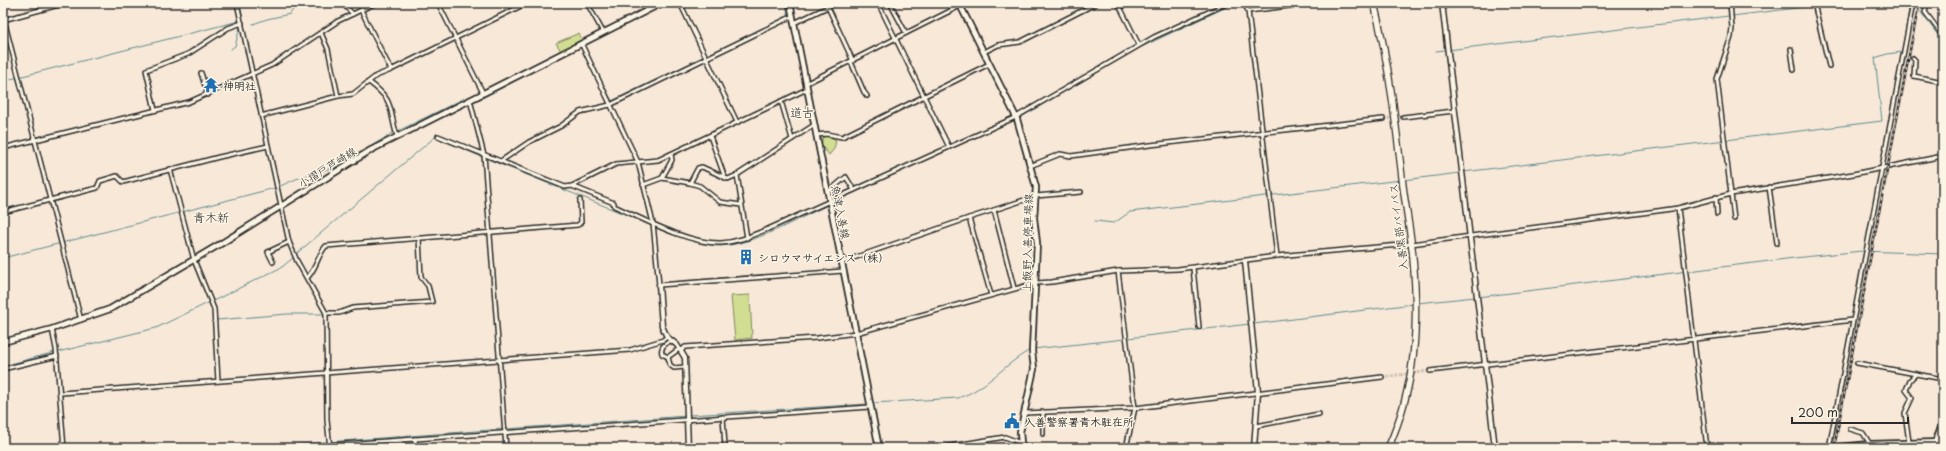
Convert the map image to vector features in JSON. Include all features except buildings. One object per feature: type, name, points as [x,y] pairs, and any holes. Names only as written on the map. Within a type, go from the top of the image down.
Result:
[{"type":"highway","name":"入善黒部バイパス","points":[[1374,3],[1390,79],[1411,244],[1416,306],[1414,353],[1405,399],[1388,448]]},
{"type":"main road","name":"小摺戸芦崎線","points":[[3,342],[52,329],[110,309],[194,260],[397,136],[662,3]]},
{"type":"main road","name":"魚津入善線","points":[[790,3],[879,448]]},
{"type":"main road","name":"上飯野入善停車場線","points":[[960,5],[1016,117],[1036,187],[1034,218],[1037,239],[1036,283],[1032,351],[1034,369],[1020,432],[1021,443]]},
{"type":"main road","points":[[1933,448],[1943,424]]},
{"type":"main road","points":[[1830,448],[1870,444],[1943,442]]},
{"type":"main road","points":[[1021,443],[1024,448]]},
{"type":"street","points":[[66,3],[3,19],[36,140],[81,320]]},
{"type":"street","points":[[237,3],[289,242],[326,313],[327,420],[330,447],[505,432],[870,407]]},
{"type":"street","points":[[342,3],[353,14]]},
{"type":"street","points":[[3,148],[176,106],[208,94],[272,65],[320,33],[376,3]]},
{"type":"street","points":[[438,3],[483,93]]},
{"type":"street","points":[[261,116],[338,96],[353,94],[376,76],[527,3]]},
{"type":"street","points":[[587,3],[603,32]]},
{"type":"street","points":[[680,3],[737,122]]},
{"type":"street","points":[[794,23],[836,3]]},
{"type":"street","points":[[878,3],[949,147]]},
{"type":"street","points":[[890,3],[906,33]]},
{"type":"street","points":[[984,52],[998,45],[1020,42],[1097,3]]},
{"type":"street","points":[[1118,3],[1139,45]]},
{"type":"street","points":[[572,186],[614,203],[614,206],[653,223],[707,242],[721,243],[747,238],[1016,117],[1139,45],[1228,3]]},
{"type":"street","points":[[1244,3],[1248,11],[1277,256]]},
{"type":"street","points":[[1248,11],[1312,3]]},
{"type":"street","points":[[1442,3],[1495,448]]},
{"type":"street","points":[[1730,3],[1732,28],[1731,37],[1718,79],[1734,219]]},
{"type":"street","points":[[1814,3],[1829,66]]},
{"type":"street","points":[[1830,448],[1913,3]]},
{"type":"street","points":[[1927,3],[1925,12],[1943,36]]},
{"type":"street","points":[[438,136],[565,187],[572,186],[616,164],[658,160],[710,136],[781,101],[852,61],[960,5]]},
{"type":"street","points":[[828,7],[867,96]]},
{"type":"street","points":[[361,10],[391,70]]},
{"type":"street","points":[[501,161],[529,142],[561,126],[580,112],[610,105],[793,16]]},
{"type":"street","points":[[155,110],[146,70],[188,54],[228,28],[242,23]]},
{"type":"street","points":[[320,33],[328,49],[338,96]]},
{"type":"street","points":[[581,43],[638,162],[653,223],[662,326],[667,337],[680,350],[685,358],[688,448]]},
{"type":"street","points":[[1791,49],[1794,70]]},
{"type":"street","points":[[1913,58],[1915,60],[1914,76],[1943,82]]},
{"type":"street","points":[[816,135],[827,134],[842,138],[989,64]]},
{"type":"street","points":[[201,73],[208,94]]},
{"type":"street","points":[[369,82],[381,91],[390,105],[397,136]]},
{"type":"street","points":[[470,100],[484,155],[506,448]]},
{"type":"street","points":[[781,101],[792,139]]},
{"type":"street","points":[[1404,117],[1454,111]]},
{"type":"street","points":[[1030,166],[1060,154],[1071,156],[1150,145],[1262,134],[1383,119]]},
{"type":"street","points":[[690,182],[698,168],[702,167],[728,179],[737,176],[814,125]]},
{"type":"street","points":[[710,136],[725,178]]},
{"type":"street","points":[[3,212],[97,188],[100,181],[117,176],[123,182],[170,169],[268,146]]},
{"type":"street","points":[[662,178],[672,160],[671,154]]},
{"type":"street","points":[[668,357],[686,347],[817,338],[856,333],[1014,288],[1118,270],[1193,268],[1277,256],[1411,244],[1678,208],[1731,194],[1883,168],[1943,156]]},
{"type":"street","points":[[170,169],[194,260],[214,309],[218,381]]},
{"type":"street","points":[[737,176],[747,238]]},
{"type":"street","points":[[828,192],[846,177],[854,190]]},
{"type":"street","points":[[643,185],[662,178],[690,182],[700,186],[720,202],[741,205]]},
{"type":"street","points":[[1769,187],[1777,243]]},
{"type":"street","points":[[842,262],[1036,196],[1081,192]]},
{"type":"street","points":[[1716,197],[1717,214]]},
{"type":"street","points":[[307,278],[315,270],[322,250],[326,246],[578,225],[581,222],[580,200]]},
{"type":"street","points":[[1678,208],[1707,448]]},
{"type":"street","points":[[994,210],[1014,288]]},
{"type":"street","points":[[969,218],[991,295]]},
{"type":"street","points":[[326,313],[339,313],[353,308],[432,302],[428,286],[421,277],[419,238]]},
{"type":"street","points":[[273,262],[268,252],[289,242]]},
{"type":"street","points":[[1245,261],[1258,392],[1254,448]]},
{"type":"street","points":[[1193,268],[1199,327]]},
{"type":"street","points":[[659,285],[844,270]]},
{"type":"street","points":[[1118,270],[1135,408],[1126,448]]},
{"type":"street","points":[[1430,371],[1853,320]]},
{"type":"street","points":[[52,329],[61,393],[64,448]]},
{"type":"street","points":[[61,393],[630,350],[663,340],[667,337]]},
{"type":"street","points":[[670,341],[663,345],[661,349],[662,354],[668,357],[671,367],[685,366]]},
{"type":"street","points":[[3,369],[57,356]]},
{"type":"street","points":[[1857,363],[1943,379]]},
{"type":"street","points":[[1909,442],[1905,412],[1912,398],[1906,390],[1910,380],[1916,374]]},
{"type":"street","points":[[1025,413],[1135,408],[1382,377]]},
{"type":"street","points":[[1043,413],[1043,434]]},
{"type":"street","points":[[1256,426],[1320,414]]},
{"type":"street","points":[[723,417],[726,446]]},
{"type":"street","points":[[1850,429],[1864,433],[1870,444]]},
{"type":"street","points":[[938,448],[1005,436],[1021,443]]},
{"type":"street","points":[[415,439],[416,448]]},
{"type":"green space","points":[[579,33],[582,40],[561,51],[556,43]]},
{"type":"green space","points":[[826,136],[836,140],[834,149],[829,155],[822,146],[822,138]]},
{"type":"green space","points":[[750,295],[752,338],[735,340],[731,296]]},
{"type":"waterway","points":[[253,24],[290,14],[297,3]]},
{"type":"waterway","points":[[584,47],[612,101],[788,16],[786,3]]},
{"type":"waterway","points":[[1018,119],[1137,49],[1235,3]]},
{"type":"waterway","points":[[1816,6],[1838,3]]},
{"type":"waterway","points":[[1463,172],[1882,121],[1875,58],[1887,54],[1902,52],[1910,3]]},
{"type":"waterway","points":[[1914,3],[1943,42]]},
{"type":"waterway","points":[[1732,16],[1813,6]]},
{"type":"waterway","points":[[1448,50],[1729,16]]},
{"type":"waterway","points":[[3,81],[239,21]]},
{"type":"waterway","points":[[231,49],[235,46],[240,27]]},
{"type":"waterway","points":[[475,100],[478,100],[581,47]]},
{"type":"waterway","points":[[1436,51],[1445,50]]},
{"type":"waterway","points":[[398,131],[467,97],[470,98]]},
{"type":"waterway","points":[[969,140],[1015,120]]},
{"type":"waterway","points":[[278,187],[296,179],[341,165],[394,132]]},
{"type":"waterway","points":[[296,254],[435,137],[482,157]]},
{"type":"waterway","points":[[832,203],[966,141]]},
{"type":"waterway","points":[[485,158],[649,224]]},
{"type":"waterway","points":[[1404,180],[1460,173]]},
{"type":"waterway","points":[[1095,221],[1114,223],[1130,212],[1401,180]]},
{"type":"waterway","points":[[3,258],[275,188]]},
{"type":"waterway","points":[[678,236],[709,245],[720,246],[734,244],[761,236],[828,205]]},
{"type":"waterway","points":[[1478,297],[1862,251],[1943,254]]},
{"type":"waterway","points":[[213,301],[282,267],[294,257]]},
{"type":"waterway","points":[[1418,303],[1475,297]]},
{"type":"waterway","points":[[58,352],[156,328],[210,302]]},
{"type":"waterway","points":[[328,315],[344,314],[353,310],[428,304]]},
{"type":"waterway","points":[[1254,324],[1413,304]]},
{"type":"waterway","points":[[217,320],[287,314],[325,314]]},
{"type":"waterway","points":[[1128,338],[1250,324]]},
{"type":"waterway","points":[[1033,349],[1125,339]]},
{"type":"waterway","points":[[873,403],[958,398],[978,389],[1012,362],[1030,350]]},
{"type":"waterway","points":[[3,366],[55,352]]},
{"type":"waterway","points":[[689,415],[868,404]]},
{"type":"waterway","points":[[506,429],[686,416]]},
{"type":"waterway","points":[[246,448],[503,429]]},
{"type":"tunnel","points":[[1383,119],[1403,117]]},
{"type":"tunnel","points":[[1382,377],[1430,371]]},
{"type":"railway","points":[[1834,448],[1919,3]]},
{"type":"place","name":"神明社","points":[[211,85]]},
{"type":"place","name":"シロウマサイエンス（株）","points":[[746,257]]},
{"type":"place","name":"入善警察署青木駐在所","points":[[1012,421]]},
{"type":"district","name":"道古","points":[[802,112]]},
{"type":"district","name":"青木新","points":[[211,217]]}]
